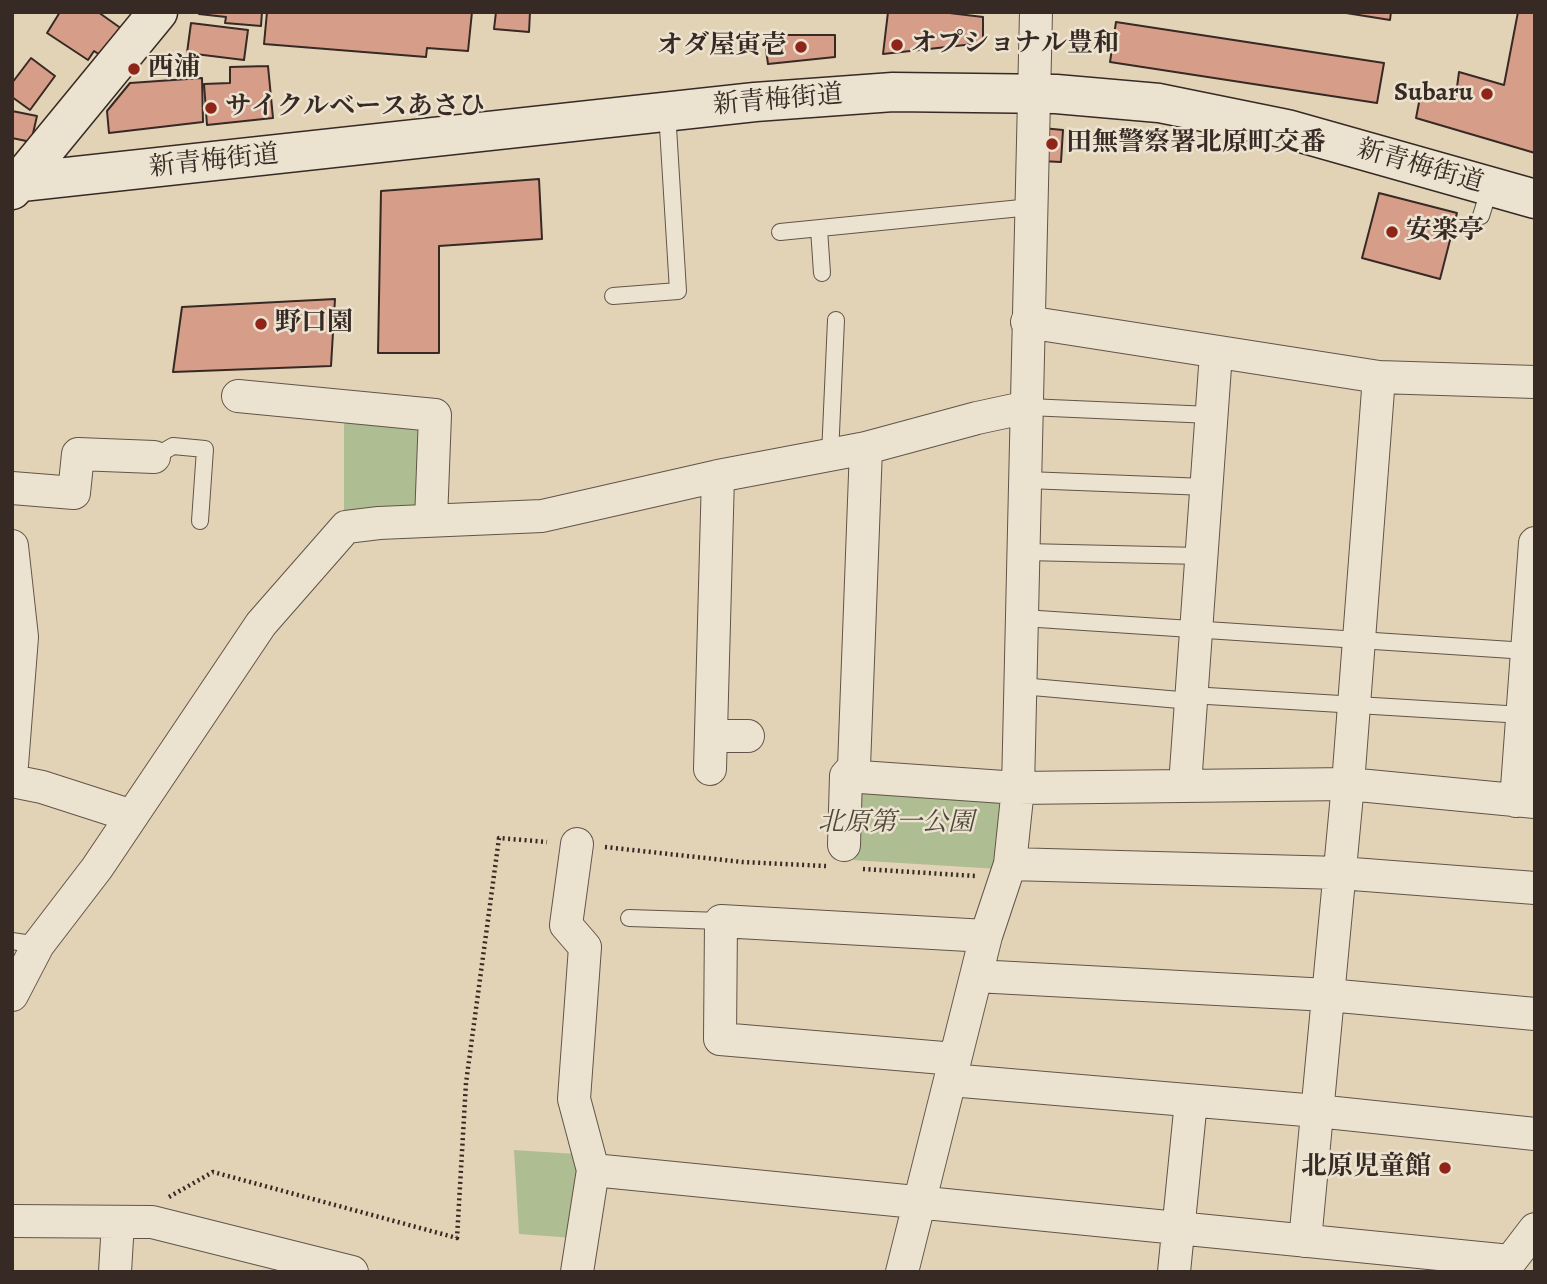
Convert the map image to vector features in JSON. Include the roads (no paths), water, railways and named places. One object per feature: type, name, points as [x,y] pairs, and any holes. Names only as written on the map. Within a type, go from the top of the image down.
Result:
[{"type":"main road","points":[[14,186],[158,12]]},
{"type":"main road","name":"新青梅街道","points":[[14,186],[667,111],[893,92],[1035,94],[1159,103],[1287,129],[1486,201],[1535,199]]},
{"type":"street","points":[[902,1272],[986,936],[1007,871],[1018,788],[1036,12]]},
{"type":"street","points":[[1027,321],[1379,377],[1535,382]]},
{"type":"street","points":[[1185,785],[1216,353]]},
{"type":"street","points":[[1305,1241],[1348,784],[1379,377]]},
{"type":"street","points":[[238,396],[435,415],[431,520]]},
{"type":"street","points":[[12,995],[25,943],[97,868],[261,624],[346,527],[431,520],[542,516],[718,476],[866,448],[1028,407]]},
{"type":"street","points":[[845,860],[846,776],[854,767],[866,448]]},
{"type":"street","points":[[12,488],[74,493],[78,454],[154,457]]},
{"type":"street","points":[[710,769],[718,476]]},
{"type":"street","points":[[846,776],[1018,788],[1348,784],[1526,801],[1522,715],[1535,543]]},
{"type":"street","points":[[12,546],[22,637],[12,765]]},
{"type":"street","points":[[711,736],[748,736]]},
{"type":"street","points":[[12,781],[132,816]]},
{"type":"street","points":[[577,845],[566,925],[585,947],[574,1099],[593,1170],[577,1272]]},
{"type":"street","points":[[1007,871],[1340,873],[1535,888]]},
{"type":"street","points":[[986,936],[721,921],[720,1039],[1191,1101],[1535,1134]]},
{"type":"street","points":[[976,976],[1328,995],[1535,1014]]},
{"type":"street","points":[[1174,1272],[1191,1101]]},
{"type":"street","points":[[593,1170],[1305,1241],[1506,1266],[1535,1230]]},
{"type":"street","points":[[12,1221],[152,1222],[352,1272]]},
{"type":"street","points":[[115,1272],[118,1222]]},
{"type":"lane","points":[[613,296],[678,291],[667,111]]},
{"type":"lane","points":[[780,232],[1031,207]]},
{"type":"lane","points":[[819,229],[822,273]]},
{"type":"lane","points":[[830,455],[836,320]]},
{"type":"lane","points":[[1028,407],[1211,415]]},
{"type":"lane","points":[[154,457],[173,446],[205,449],[200,521]]},
{"type":"lane","points":[[1027,480],[1206,487]]},
{"type":"lane","points":[[1025,552],[1201,556]]},
{"type":"lane","points":[[1023,618],[1527,651]]},
{"type":"lane","points":[[1021,686],[1191,698],[1522,715]]},
{"type":"lane","points":[[629,918],[721,921]]},
{"type":"place","name":"オプショナル豊和","points":[[897,45]]},
{"type":"place","name":"オダ屋寅壱","points":[[801,47]]},
{"type":"place","name":"西浦","points":[[134,69]]},
{"type":"place","name":"Subaru","points":[[1487,94]]},
{"type":"place","name":"サイクルベースあさひ","points":[[211,108]]},
{"type":"place","name":"田無警察署北原町交番","points":[[1052,144]]},
{"type":"place","name":"安楽亭","points":[[1392,232]]},
{"type":"place","name":"野口園","points":[[261,324]]},
{"type":"place","name":"北原児童館","points":[[1445,1168]]},
{"type":"park label","name":"北原第一公園","points":[[896,824]]}]
